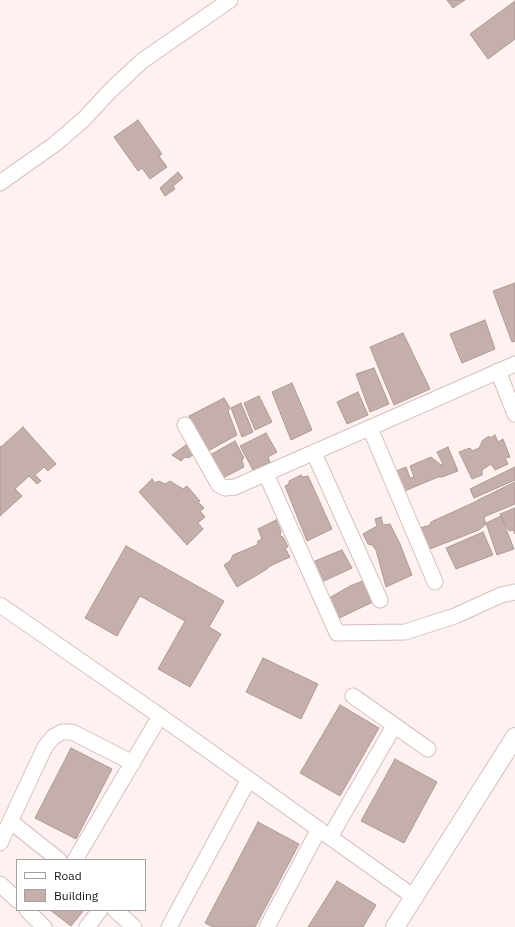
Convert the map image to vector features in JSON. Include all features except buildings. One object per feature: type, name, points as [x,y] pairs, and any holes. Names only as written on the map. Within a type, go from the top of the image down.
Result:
[{"type":"street","points":[[0,183],[55,144],[83,120],[111,90],[142,61],[230,0]]},
{"type":"street","points":[[185,425],[214,479],[219,485],[225,488],[235,487],[515,364]]},
{"type":"street","points":[[498,371],[515,414]]},
{"type":"street","points":[[370,428],[436,582]]},
{"type":"street","points":[[314,452],[380,600]]},
{"type":"street","points":[[266,474],[337,633],[405,632],[455,616],[501,595],[515,592]]},
{"type":"street","points":[[0,604],[414,897]]},
{"type":"street","points":[[353,696],[428,750]]},
{"type":"street","points":[[76,859],[160,716]]},
{"type":"street","points":[[267,927],[394,726]]},
{"type":"street","points":[[0,843],[45,747],[53,737],[62,732],[72,732],[133,763]]},
{"type":"street","points":[[395,927],[515,737]]},
{"type":"street","points":[[169,927],[249,779]]},
{"type":"street","points":[[10,821],[57,859]]},
{"type":"street","points":[[0,884],[16,899]]},
{"type":"street","points":[[28,911],[44,927]]},
{"type":"street","points":[[87,927],[99,911]]},
{"type":"street","points":[[116,911],[134,927]]}]
